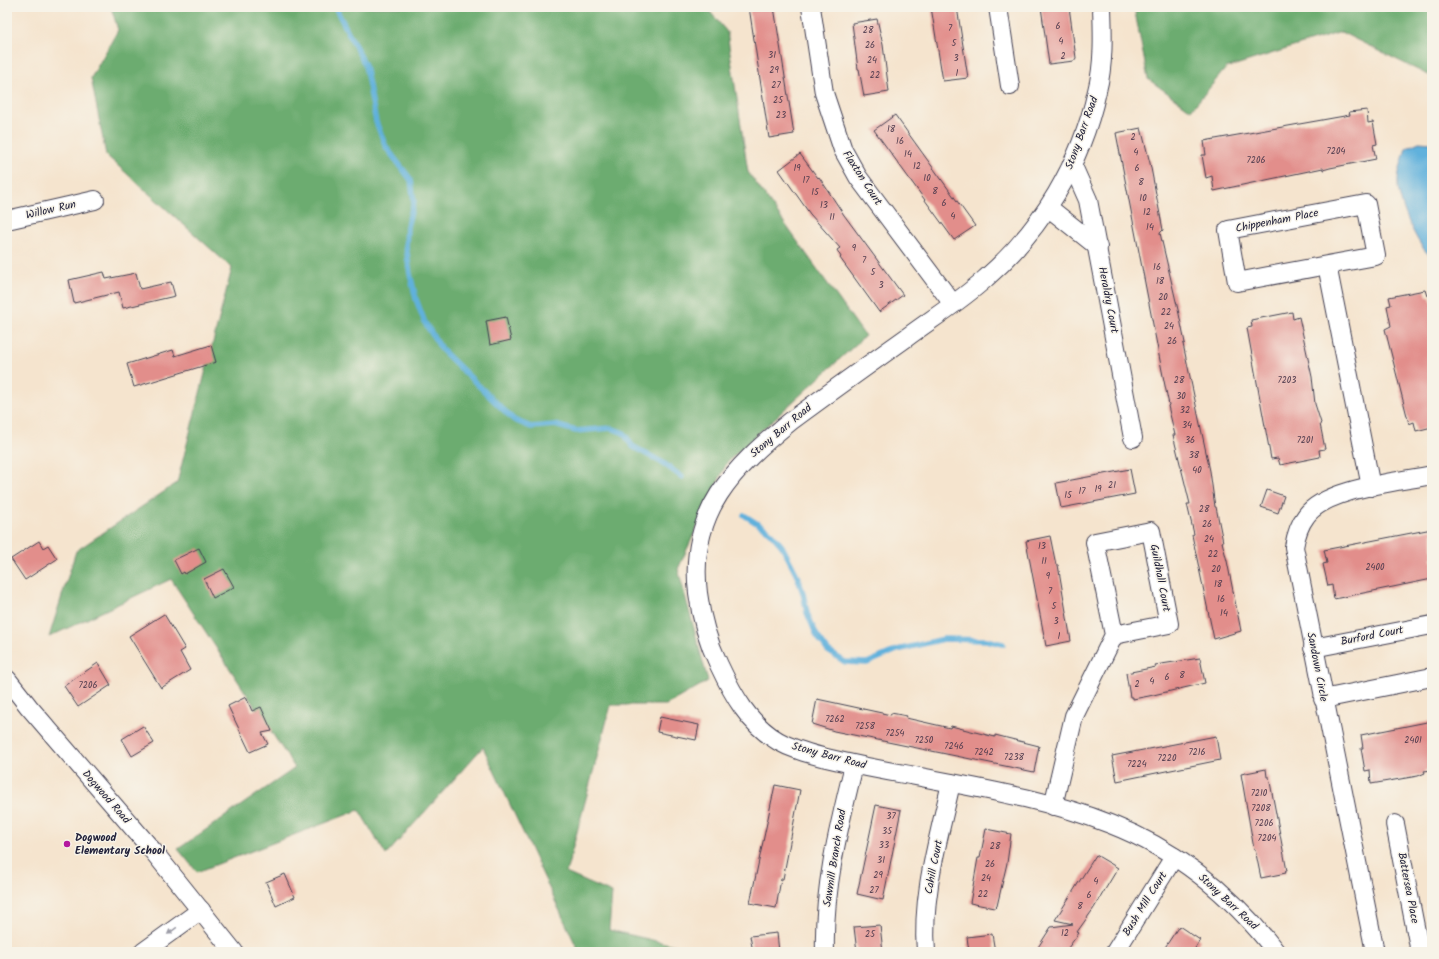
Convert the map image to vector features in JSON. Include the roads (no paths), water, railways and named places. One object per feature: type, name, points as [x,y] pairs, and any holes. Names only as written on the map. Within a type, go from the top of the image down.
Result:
[{"type":"street","name":"Flaxton Court","points":[[811,7],[824,93],[843,150],[858,177],[953,304]]},
{"type":"street","points":[[998,7],[1010,86]]},
{"type":"street","name":"Stony Barr Road","points":[[1102,7],[1103,47],[1098,91],[1088,125],[1072,164],[1049,208],[1031,232],[986,278],[953,304],[791,421],[761,445],[722,490],[707,515],[698,542],[695,573],[700,609],[711,649],[730,691],[746,713],[760,728],[778,742],[799,751],[854,764],[951,783],[1053,806],[1110,824],[1143,839],[1174,857],[1209,882],[1247,917],[1276,952]]},
{"type":"street","name":"Heraldry Court","points":[[1072,164],[1088,200],[1134,438]]},
{"type":"street","name":"Willow Run","points":[[7,220],[95,200]]},
{"type":"street","name":"Chippenham Place","points":[[1366,204],[1376,256],[1327,265],[1238,282],[1228,230],[1366,204]]},
{"type":"street","points":[[1049,208],[1098,247]]},
{"type":"street","points":[[1327,265],[1371,487]]},
{"type":"street","name":"Sandown Circle","points":[[1375,952],[1323,699],[1294,547],[1298,528],[1306,514],[1318,504],[1335,495],[1432,476]]},
{"type":"street","name":"Guildhall Court","points":[[1151,531],[1169,624],[1114,635],[1095,542],[1151,531]]},
{"type":"street","name":"Burford Court","points":[[1313,648],[1432,625]]},
{"type":"street","points":[[1053,806],[1074,716],[1114,635]]},
{"type":"street","points":[[1323,699],[1432,677]]},
{"type":"street","name":"Dogwood Road","points":[[7,680],[201,910],[234,952]]},
{"type":"street","name":"Sawmill Branch Road","points":[[825,952],[828,888],[838,830],[854,764]]},
{"type":"street","name":"Cahill Court","points":[[926,952],[926,912],[932,869],[951,783]]},
{"type":"street","name":"Battersea Place","points":[[1395,824],[1420,952]]},
{"type":"street","name":"Bush Mill Court","points":[[1115,952],[1174,857]]},
{"type":"street","points":[[143,952],[201,910]]},
{"type":"water","points":[[1419,142],[1432,143],[1432,257],[1421,245],[1410,226],[1398,188],[1399,173],[1406,148]]},
{"type":"waterway","points":[[335,7],[365,65],[376,122],[386,147],[411,180],[414,202],[407,226],[406,246],[410,274],[416,299],[425,323],[442,350],[514,420],[531,427],[555,425],[576,431],[611,428],[624,433],[632,446],[663,463],[682,477]]},
{"type":"waterway","points":[[744,515],[769,531],[782,546],[796,573],[803,593],[807,613],[817,636],[828,651],[845,662],[867,663],[897,650],[944,639],[986,640],[1003,644]]},
{"type":"place","name":"Dogwood Elementary School","points":[[67,844]]}]
